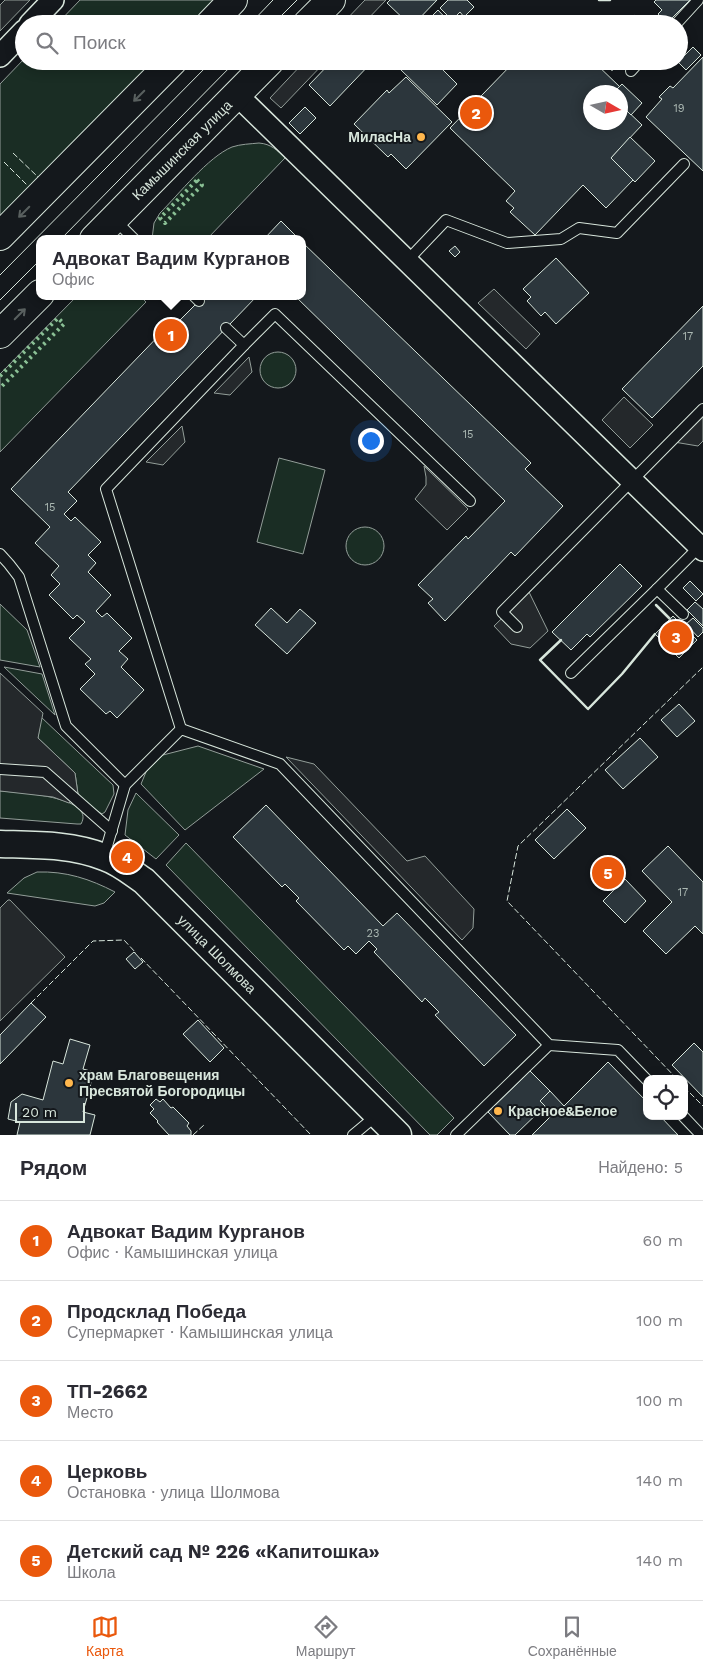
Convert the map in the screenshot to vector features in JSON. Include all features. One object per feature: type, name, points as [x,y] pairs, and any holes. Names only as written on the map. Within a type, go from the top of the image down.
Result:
[{"type":"main road","points":[[219,15],[233,0]]},
{"type":"main road","points":[[316,15],[331,0]]},
{"type":"main road","points":[[0,236],[164,70]]},
{"type":"main road","name":"Камышинская улица","points":[[98,235],[261,70]]},
{"type":"main road","points":[[0,334],[36,298]]},
{"type":"street","points":[[39,15],[53,0]]},
{"type":"street","points":[[0,56],[15,40]]},
{"type":"street","points":[[237,95],[702,546]]},
{"type":"street","name":"улица Шолмова","points":[[0,845],[47,845],[104,856],[120,864],[144,881],[398,1135]]},
{"type":"lane","points":[[684,15],[698,0]]},
{"type":"lane","points":[[407,261],[446,220],[507,243],[561,238],[579,228],[617,233],[684,164]]},
{"type":"lane","points":[[114,219],[130,235]]},
{"type":"lane","points":[[181,729],[106,489],[275,314],[470,501]]},
{"type":"lane","points":[[226,328],[244,345]]},
{"type":"lane","points":[[517,627],[502,612],[703,409]]},
{"type":"lane","points":[[571,672],[702,546]]},
{"type":"lane","points":[[0,554],[18,578],[66,726],[125,785]]},
{"type":"lane","points":[[657,588],[683,614]]},
{"type":"lane","points":[[104,856],[125,785],[181,729]]},
{"type":"lane","points":[[181,729],[280,764],[549,1045],[618,1050],[643,1076]]},
{"type":"lane","points":[[0,769],[45,772],[112,831]]},
{"type":"lane","points":[[456,1135],[549,1045]]},
{"type":"lane","points":[[352,1135],[377,1114]]},
{"type":"lane","points":[[687,1120],[701,1135]]},
{"type":"green space","points":[[80,0],[215,0],[201,15],[66,15]]},
{"type":"green space","points":[[15,68],[15,70],[145,70],[0,216],[0,84]]},
{"type":"green space","points":[[259,143],[270,146],[285,158],[211,235],[152,235],[154,223],[160,213],[194,177],[223,152],[232,147]]},
{"type":"green space","points":[[73,300],[144,300],[146,302],[0,452],[0,374]]},
{"type":"green space","points":[[278,352],[285,353],[291,357],[295,363],[295,377],[291,383],[285,387],[278,388],[271,387],[265,383],[261,377],[260,370],[261,363],[265,357],[271,353]]},
{"type":"green space","points":[[279,458],[325,470],[303,554],[257,542]]},
{"type":"green space","points":[[365,527],[372,528],[378,533],[383,539],[383,553],[378,559],[372,564],[365,565],[358,564],[352,559],[347,553],[346,546],[347,539],[352,533],[358,528]]},
{"type":"green space","points":[[0,604],[27,630],[40,667],[0,660]]},
{"type":"green space","points":[[4,667],[42,674],[55,715]]},
{"type":"green space","points":[[41,717],[113,785],[114,794],[105,812],[102,814],[91,807],[78,794],[75,773],[38,738]]},
{"type":"green space","points":[[198,746],[264,769],[185,830],[141,784],[146,772],[163,755]]},
{"type":"green space","points":[[0,791],[36,794],[66,802],[77,807],[83,815],[81,824],[0,818]]},
{"type":"green space","points":[[136,793],[179,835],[156,859],[125,835],[128,810]]},
{"type":"green space","points":[[186,843],[454,1118],[437,1135],[430,1135],[166,865]]},
{"type":"green space","points":[[37,872],[58,873],[78,877],[115,892],[104,903],[95,906],[7,893],[24,878]]},
{"type":"shaded area","points":[[5,0],[30,0],[0,31],[0,5]]},
{"type":"shaded area","points":[[365,0],[386,0],[372,15],[351,15]]},
{"type":"shaded area","points":[[296,70],[317,70],[281,108],[270,98]]},
{"type":"shaded area","points":[[494,289],[540,334],[526,349],[478,303]]},
{"type":"shaded area","points":[[249,357],[252,372],[230,395],[214,393]]},
{"type":"shaded area","points":[[624,397],[653,425],[630,448],[602,420]]},
{"type":"shaded area","points":[[703,412],[703,441],[698,446],[674,442]]},
{"type":"shaded area","points":[[182,426],[185,442],[163,465],[146,462]]},
{"type":"shaded area","points":[[424,466],[468,509],[447,530],[415,499],[426,485]]},
{"type":"shaded area","points":[[529,592],[548,631],[530,648],[511,644],[494,626]]},
{"type":"shaded area","points":[[0,673],[43,713],[38,738],[75,773],[78,794],[69,803],[53,797],[0,791]]},
{"type":"shaded area","points":[[286,757],[314,764],[407,861],[425,856],[474,909],[473,928],[462,940]]},
{"type":"shaded area","points":[[8,900],[65,957],[0,1021],[0,908]]},
{"type":"building","points":[[390,0],[437,0],[423,15],[400,15],[387,3]]},
{"type":"building","points":[[448,0],[467,0],[474,7],[466,15],[462,15],[460,12],[457,15],[447,15],[440,8]]},
{"type":"building","points":[[656,0],[690,0],[675,15],[659,15],[662,10],[654,2]]},
{"type":"building","points":[[438,10],[443,15],[433,15]]},
{"type":"building","points":[[693,47],[701,55],[688,68],[688,52]]},
{"type":"building","points":[[703,57],[703,171],[646,117],[662,99],[659,97],[670,86],[673,88]]},
{"type":"building","points":[[323,70],[364,70],[330,106],[309,85]]},
{"type":"building","points":[[401,70],[443,70],[457,84],[437,105]]},
{"type":"building","points":[[506,70],[602,70],[618,85],[583,85],[583,130],[628,130],[628,112],[642,125],[611,158],[633,180],[606,208],[583,185],[535,235],[510,212],[514,208],[506,201],[515,191],[450,128]]},
{"type":"building","points":[[406,77],[452,122],[406,169],[391,154],[388,157],[354,124],[387,90],[389,93]]},
{"type":"building","points":[[628,90],[642,103],[631,115],[628,112]]},
{"type":"building","points":[[305,107],[316,118],[300,134],[289,123]]},
{"type":"building","points":[[630,137],[655,161],[635,182],[611,158]]},
{"type":"building","points":[[281,221],[295,235],[268,235]]},
{"type":"building","points":[[306,246],[531,463],[525,469],[563,506],[515,556],[511,552],[445,621],[428,603],[433,599],[418,585],[466,536],[468,539],[505,501],[299,300],[306,300]]},
{"type":"building","points":[[455,246],[460,252],[455,257],[449,251]]},
{"type":"building","points":[[556,258],[589,293],[556,324],[545,312],[541,316],[527,301],[531,297],[523,289]]},
{"type":"building","points":[[253,300],[68,492],[77,501],[64,514],[71,521],[75,517],[101,542],[88,555],[96,563],[88,572],[111,595],[96,611],[102,617],[107,613],[132,638],[119,651],[128,659],[121,667],[144,690],[117,718],[110,711],[106,714],[80,689],[95,674],[85,664],[91,659],[69,638],[85,622],[77,615],[73,619],[49,595],[60,584],[51,575],[59,566],[35,543],[50,527],[11,489],[169,325],[172,328],[199,301]]},
{"type":"building","points":[[703,306],[703,366],[652,418],[622,389]]},
{"type":"building","points":[[620,564],[642,586],[590,637],[587,634],[571,650],[552,632]]},
{"type":"building","points":[[690,581],[703,594],[696,601],[683,588]]},
{"type":"building","points":[[695,602],[703,609],[703,626],[687,610]]},
{"type":"building","points":[[271,608],[287,623],[300,609],[316,623],[287,654],[255,625]]},
{"type":"building","points":[[673,616],[697,640],[679,658],[655,634]]},
{"type":"building","points":[[693,618],[703,628],[703,632],[698,637],[686,624]]},
{"type":"building","points":[[679,704],[695,721],[677,737],[661,720]]},
{"type":"building","points":[[640,738],[658,757],[623,789],[605,770]]},
{"type":"building","points":[[266,805],[383,926],[397,913],[516,1035],[484,1066],[435,1015],[439,1012],[425,998],[422,1002],[374,952],[377,949],[369,941],[356,954],[348,946],[344,950],[296,901],[299,898],[285,884],[282,887],[233,837]]},
{"type":"building","points":[[567,809],[586,828],[554,859],[535,840]]},
{"type":"building","points":[[668,846],[703,882],[703,934],[695,926],[666,954],[643,931],[672,902],[642,871]]},
{"type":"building","points":[[625,879],[646,901],[625,923],[603,901]]},
{"type":"building","points":[[134,952],[143,962],[135,969],[126,959]]},
{"type":"building","points":[[31,1003],[46,1017],[0,1064],[0,1035]]},
{"type":"building","points":[[198,1020],[224,1048],[210,1062],[183,1034]]},
{"type":"building","name":"храм Благовещения Пресвятой Богородицы","points":[[70,1039],[90,1045],[83,1069],[94,1072],[83,1112],[95,1115],[90,1135],[17,1135],[20,1122],[8,1119],[11,1102],[22,1094],[43,1100],[53,1061],[63,1064]]},
{"type":"building","points":[[694,1043],[703,1052],[703,1097],[688,1082],[688,1075],[682,1075],[672,1065]]},
{"type":"building","points":[[608,1062],[643,1098],[643,1120],[664,1120],[678,1135],[532,1135],[553,1114],[540,1101],[550,1091],[564,1106]]},
{"type":"building","points":[[530,1071],[550,1091],[540,1101],[545,1106],[515,1135],[510,1135],[488,1112]]},
{"type":"building","points":[[156,1099],[160,1102],[163,1099],[189,1123],[187,1126],[191,1131],[191,1135],[169,1135],[150,1113],[154,1109],[150,1105]]},
{"type":"tram line","points":[[259,15],[273,0]]},
{"type":"tram line","points":[[282,15],[297,0]]},
{"type":"tram line","points":[[40,235],[203,70]]},
{"type":"tram line","points":[[65,235],[227,70]]},
{"type":"tram line","points":[[0,275],[36,239]]},
{"type":"tram line","points":[[0,300],[36,264]]},
{"type":"hedge","points":[[197,180],[202,185],[165,223],[160,218],[197,180]]},
{"type":"hedge","points":[[0,376],[58,318],[64,324],[0,388]]},
{"type":"fence","points":[[13,153],[38,177]]},
{"type":"fence","points":[[4,162],[28,186]]},
{"type":"fence","points":[[673,1075],[507,901],[518,846],[703,667]]},
{"type":"fence","points":[[31,1003],[93,941],[124,940],[136,953]]},
{"type":"fence","points":[[141,958],[311,1135]]},
{"type":"fence","points":[[688,1091],[703,1106]]},
{"type":"fence","points":[[193,1135],[204,1125]]},
{"type":"wall","points":[[599,0],[610,0]]},
{"type":"wall","points":[[656,605],[670,619]]},
{"type":"wall","points":[[561,640],[540,660],[588,709],[622,674],[655,634]]},
{"type":"place","name":"Продсклад Победа","points":[[476,113]]},
{"type":"place","name":"МиласНа","points":[[421,137]]},
{"type":"place","name":"Адвокат Вадим Курганов","points":[[171,335]]},
{"type":"place","name":"ТП-2662","points":[[676,637]]},
{"type":"place","name":"Церковь","points":[[127,857]]},
{"type":"place","name":"Детский сад № 226 «Капитошка»","points":[[608,873]]},
{"type":"place","name":"храм Благовещения Пресвятой Богородицы","points":[[69,1083]]},
{"type":"place","name":"Красное&Белое","points":[[498,1111]]}]
